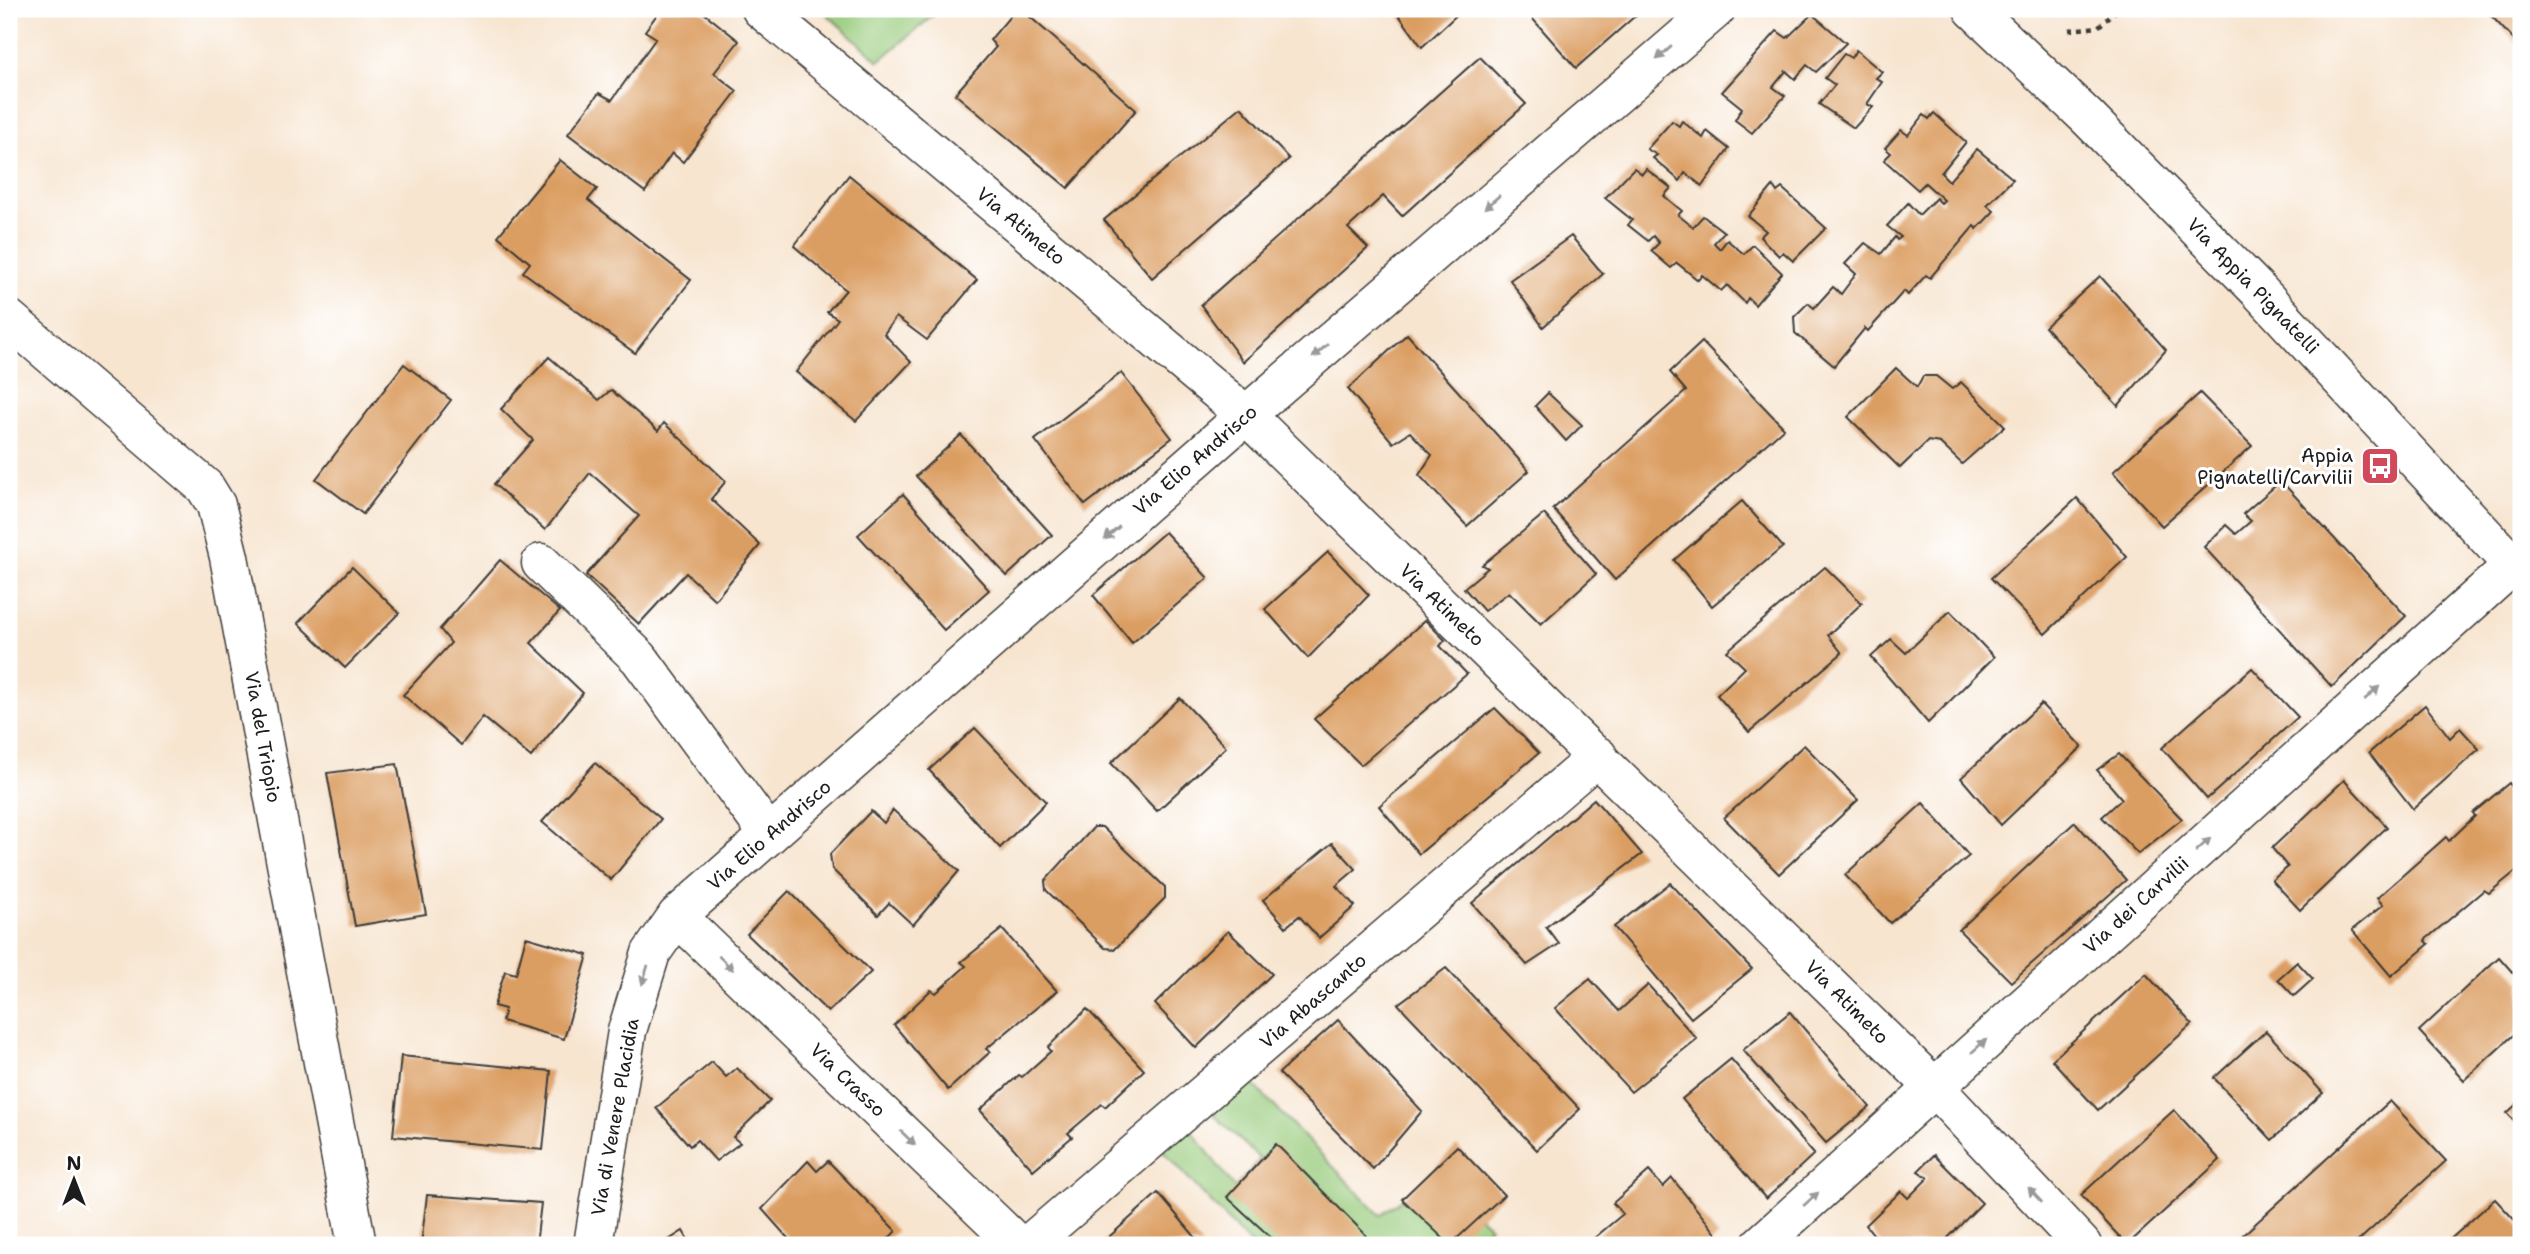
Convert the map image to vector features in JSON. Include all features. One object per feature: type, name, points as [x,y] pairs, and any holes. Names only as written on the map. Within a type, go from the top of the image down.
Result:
[{"type":"street","name":"Via Atimeto","points":[[761,9],[1246,415],[1934,1087],[2082,1245]]},
{"type":"street","name":"Via Elio Andrisco","points":[[677,916],[1246,415],[1716,9]]},
{"type":"street","name":"Via Appia Pignatelli","points":[[1973,9],[2115,144],[2258,289],[2517,569]]},
{"type":"street","name":"Via del Triopio","points":[[9,319],[205,487],[216,505],[232,570],[357,1245]]},
{"type":"street","points":[[541,563],[639,658],[769,835]]},
{"type":"street","name":"Via dei Carvilii","points":[[1760,1245],[2517,569]]},
{"type":"street","name":"Via Abascanto","points":[[1028,1245],[1598,756]]},
{"type":"street","name":"Via di Venere Placidia","points":[[593,1245],[627,1031],[652,953],[677,916]]},
{"type":"street","name":"Via Crasso","points":[[677,916],[1018,1245]]},
{"type":"path","points":[[2069,30],[2098,27],[2118,9]]},
{"type":"green space","points":[[821,9],[941,9],[879,61]]},
{"type":"green space","points":[[1263,1064],[1251,1082],[1380,1215],[1402,1199],[1480,1218],[1490,1227],[1469,1245],[1251,1245],[1162,1150],[1188,1126],[1235,1188],[1260,1159],[1208,1109]]},
{"type":"building","points":[[661,9],[699,9],[739,41],[714,73],[737,91],[683,162],[672,153],[645,192],[568,134],[599,93],[612,100],[656,38],[645,31]]},
{"type":"building","points":[[1016,9],[1021,9],[1136,110],[1068,188],[955,94],[996,47],[990,40]]},
{"type":"building","points":[[1405,9],[1463,9],[1422,47],[1398,14]]},
{"type":"building","points":[[1524,9],[1643,9],[1576,68]]},
{"type":"building","points":[[2485,9],[2521,9],[2521,48]]},
{"type":"building","points":[[1812,14],[1846,43],[1816,72],[1807,65],[1795,79],[1786,71],[1773,87],[1785,96],[1752,133],[1735,120],[1742,108],[1722,92],[1777,31],[1787,38]]},
{"type":"building","points":[[1856,50],[1882,72],[1876,78],[1882,82],[1867,104],[1873,107],[1854,128],[1819,104],[1835,85],[1825,78],[1844,54],[1851,58]]},
{"type":"building","points":[[1480,57],[1526,104],[1402,216],[1383,196],[1348,228],[1368,248],[1243,362],[1201,305]]},
{"type":"building","points":[[1241,107],[1289,159],[1152,278],[1104,220]]},
{"type":"building","points":[[1934,113],[1966,142],[1941,173],[1949,181],[1977,149],[2013,179],[1987,205],[1994,211],[1977,229],[1974,226],[1930,278],[1926,275],[1908,295],[1904,291],[1868,331],[1865,328],[1834,366],[1795,333],[1794,317],[1808,303],[1814,308],[1833,287],[1841,294],[1856,274],[1845,264],[1865,243],[1881,254],[1895,237],[1897,240],[1901,237],[1887,226],[1908,203],[1919,215],[1936,198],[1941,203],[1944,200],[1925,183],[1918,190],[1884,160],[1891,153],[1885,148],[1901,130],[1908,135],[1924,115],[1929,119]]},
{"type":"building","points":[[1672,121],[1679,126],[1682,121],[1703,138],[1707,131],[1729,149],[1702,186],[1685,173],[1680,181],[1653,158],[1657,155],[1647,149]]},
{"type":"building","points":[[560,160],[597,189],[588,200],[691,280],[635,353],[523,272],[530,263],[498,236]]},
{"type":"building","points":[[1634,168],[1642,174],[1646,169],[1671,188],[1664,196],[1682,211],[1678,215],[1693,227],[1703,216],[1724,232],[1714,243],[1720,249],[1727,240],[1744,254],[1753,245],[1782,273],[1755,305],[1748,298],[1745,303],[1727,285],[1721,291],[1702,275],[1698,280],[1677,263],[1671,268],[1651,251],[1659,243],[1653,236],[1648,241],[1628,225],[1632,220],[1605,198]]},
{"type":"building","points":[[849,175],[977,280],[927,340],[896,317],[884,334],[911,362],[856,421],[796,372],[838,319],[827,312],[846,290],[794,246]]},
{"type":"building","points":[[1773,186],[1777,192],[1782,188],[1826,228],[1793,261],[1783,252],[1779,256],[1760,237],[1766,231],[1748,216]]},
{"type":"building","points":[[1571,236],[1603,274],[1543,327],[1510,280]]},
{"type":"building","points":[[2100,276],[2166,350],[2118,406],[2045,327]]},
{"type":"building","points":[[1407,334],[1529,471],[1467,526],[1419,475],[1432,455],[1410,432],[1393,443],[1348,389]]},
{"type":"building","points":[[1702,342],[1784,428],[1615,580],[1553,509],[1686,391],[1670,372]]},
{"type":"building","points":[[549,357],[599,400],[611,390],[658,431],[664,423],[726,481],[711,499],[760,545],[715,600],[686,573],[639,624],[586,575],[639,516],[590,473],[545,530],[494,484],[533,440],[501,409]]},
{"type":"building","points":[[404,364],[451,400],[363,514],[316,479]]},
{"type":"building","points":[[1896,368],[1917,387],[1923,376],[1936,376],[1952,389],[1961,382],[2005,426],[1962,464],[1940,443],[1928,441],[1900,468],[1848,417]]},
{"type":"building","points":[[1121,373],[1172,438],[1085,505],[1035,440]]},
{"type":"building","points":[[1548,393],[1582,425],[1566,441],[1535,406]]},
{"type":"building","points":[[2200,393],[2252,446],[2162,526],[2113,472]]},
{"type":"building","points":[[961,435],[1052,535],[1007,576],[916,476]]},
{"type":"building","points":[[2281,481],[2406,616],[2332,687],[2204,547],[2226,525],[2236,534],[2251,521],[2243,514]]},
{"type":"building","points":[[903,494],[989,590],[944,630],[858,535]]},
{"type":"building","points":[[2077,498],[2127,557],[2045,634],[1991,578]]},
{"type":"building","points":[[1742,501],[1783,547],[1712,606],[1674,560]]},
{"type":"building","points":[[1544,514],[1596,574],[1541,624],[1509,592],[1484,611],[1464,588],[1488,568],[1482,565]]},
{"type":"building","points":[[1165,532],[1208,578],[1132,643],[1093,595]]},
{"type":"building","points":[[1328,552],[1369,595],[1308,658],[1265,609]]},
{"type":"building","points":[[500,560],[560,611],[531,643],[583,693],[531,757],[483,717],[461,745],[403,695],[451,643],[440,629]]},
{"type":"building","points":[[352,567],[399,613],[345,668],[298,623]]},
{"type":"building","points":[[1825,567],[1862,603],[1828,635],[1842,653],[1749,732],[1717,695],[1745,668],[1727,651]]},
{"type":"building","points":[[1950,611],[1994,657],[1928,723],[1871,657],[1891,639],[1906,653]]},
{"type":"building","points":[[1425,620],[1445,640],[1440,646],[1467,674],[1361,765],[1314,719]]},
{"type":"building","points":[[2252,668],[2298,717],[2207,799],[2162,748]]},
{"type":"building","points":[[1180,698],[1226,747],[1157,811],[1111,763]]},
{"type":"building","points":[[2041,704],[2082,747],[2001,825],[1961,778]]},
{"type":"building","points":[[2425,705],[2450,738],[2460,728],[2479,749],[2413,809],[2369,753]]},
{"type":"building","points":[[1495,708],[1539,753],[1419,854],[1379,806]]},
{"type":"building","points":[[975,728],[1046,802],[1000,848],[929,770]]},
{"type":"building","points":[[1804,745],[1858,800],[1779,874],[1724,818]]},
{"type":"building","points":[[2119,754],[2182,819],[2138,854],[2102,817],[2122,799],[2097,770]]},
{"type":"building","points":[[595,763],[661,819],[611,880],[542,822]]},
{"type":"building","points":[[397,764],[426,914],[355,926],[327,773]]},
{"type":"building","points":[[2344,780],[2387,827],[2300,910],[2272,880],[2288,867],[2272,848]]},
{"type":"building","points":[[2509,783],[2521,797],[2521,867],[2489,893],[2484,890],[2425,940],[2429,944],[2391,976],[2352,930],[2383,905],[2377,898],[2446,837],[2449,841],[2475,816],[2473,813]]},
{"type":"building","points":[[1594,799],[1642,854],[1546,927],[1559,944],[1527,965],[1472,903]]},
{"type":"building","points":[[1923,803],[1969,856],[1890,923],[1845,875]]},
{"type":"building","points":[[893,810],[959,871],[913,925],[889,903],[878,915],[832,869],[830,854],[871,811],[884,823]]},
{"type":"building","points":[[2075,822],[2126,880],[2011,982],[1959,930]]},
{"type":"building","points":[[1094,827],[1102,827],[1165,887],[1165,898],[1115,949],[1105,948],[1046,890],[1045,881]]},
{"type":"building","points":[[1332,843],[1356,869],[1336,886],[1355,906],[1319,938],[1299,916],[1286,927],[1263,900]]},
{"type":"building","points":[[1670,883],[1752,969],[1691,1018],[1614,927]]},
{"type":"building","points":[[789,891],[871,972],[828,1012],[747,934]]},
{"type":"building","points":[[1002,929],[1057,991],[986,1049],[990,1052],[948,1090],[894,1025],[931,990],[936,993],[966,966],[961,962]]},
{"type":"building","points":[[1228,931],[1272,974],[1196,1048],[1155,1004]]},
{"type":"building","points":[[526,937],[588,955],[564,1039],[502,1021],[505,1009],[494,1006],[505,971],[516,974]]},
{"type":"building","points":[[2499,957],[2521,982],[2521,1028],[2464,1080],[2419,1031]]},
{"type":"building","points":[[2297,962],[2313,979],[2294,996],[2278,979]]},
{"type":"building","points":[[1446,968],[1580,1109],[1537,1150],[1398,1004]]},
{"type":"building","points":[[2146,974],[2192,1024],[2098,1110],[2052,1060]]},
{"type":"building","points":[[1590,979],[1619,1011],[1648,985],[1697,1039],[1631,1092],[1555,1008]]},
{"type":"building","points":[[1087,1009],[1144,1070],[1105,1107],[1102,1104],[1068,1133],[1072,1137],[1033,1170],[980,1110],[1051,1051],[1048,1047]]},
{"type":"building","points":[[1790,1012],[1870,1107],[1826,1143],[1743,1050]]},
{"type":"building","points":[[1338,1020],[1422,1111],[1373,1169],[1279,1073]]},
{"type":"building","points":[[2266,1031],[2323,1093],[2272,1140],[2214,1078]]},
{"type":"building","points":[[401,1056],[551,1071],[543,1150],[393,1136]]},
{"type":"building","points":[[1731,1059],[1814,1154],[1766,1199],[1682,1099]]},
{"type":"building","points":[[712,1062],[726,1077],[737,1068],[770,1101],[733,1137],[740,1143],[716,1161],[697,1140],[690,1146],[656,1108]]},
{"type":"building","points":[[2521,1100],[2521,1128],[2507,1113]]},
{"type":"building","points":[[2390,1101],[2446,1161],[2354,1245],[2232,1245]]},
{"type":"building","points":[[2174,1110],[2220,1160],[2127,1245],[2081,1195]]},
{"type":"building","points":[[1276,1144],[1366,1235],[1356,1245],[1279,1245],[1227,1197]]},
{"type":"building","points":[[1457,1146],[1504,1195],[1450,1245],[1402,1199]]},
{"type":"building","points":[[1934,1155],[1982,1203],[1941,1245],[1882,1245],[1866,1225],[1901,1191],[1908,1198],[1928,1178],[1918,1171]]},
{"type":"building","points":[[808,1161],[817,1171],[828,1161],[896,1231],[882,1245],[794,1245],[762,1209]]},
{"type":"building","points":[[1649,1171],[1663,1187],[1672,1178],[1718,1236],[1707,1245],[1586,1245],[1623,1214],[1613,1203]]},
{"type":"building","points":[[1158,1193],[1202,1245],[1100,1245]]},
{"type":"building","points":[[427,1195],[541,1203],[536,1245],[421,1245]]},
{"type":"building","points":[[2495,1199],[2521,1227],[2521,1240],[2515,1245],[2444,1245]]},
{"type":"building","points":[[683,1231],[691,1245],[661,1245]]},
{"type":"place","name":"Appia Pignatelli/Carvilii","points":[[2380,466]]}]
